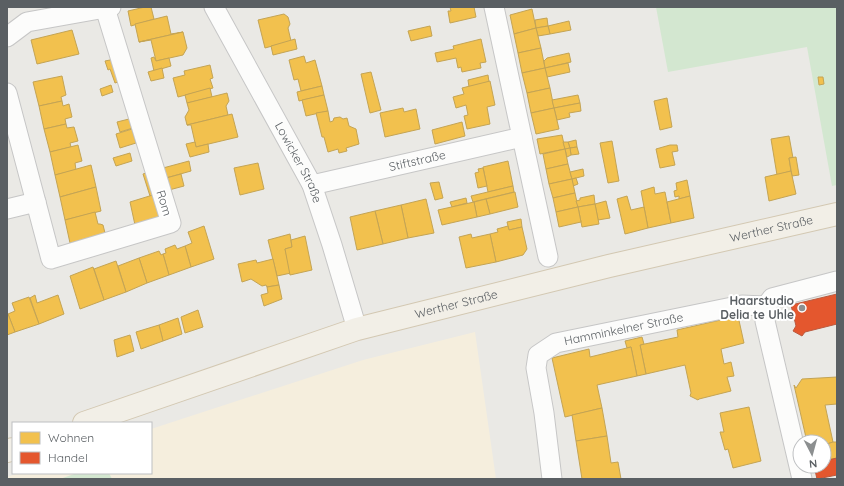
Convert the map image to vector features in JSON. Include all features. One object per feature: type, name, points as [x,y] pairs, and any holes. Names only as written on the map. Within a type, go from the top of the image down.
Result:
[{"type":"main road","name":"Werther Straße","points":[[87,422],[357,329],[609,266],[837,214]]},
{"type":"street","name":"Lowicker Straße","points":[[214,7],[312,186],[332,245],[357,329]]},
{"type":"street","points":[[494,7],[548,257]]},
{"type":"street","name":"Rom","points":[[7,36],[27,22],[108,8],[170,223],[51,259],[7,94]]},
{"type":"street","name":"Stiftstraße","points":[[312,186],[522,137]]},
{"type":"street","points":[[7,209],[36,202]]},
{"type":"street","points":[[802,479],[765,321],[766,306],[772,298],[837,281]]},
{"type":"street","name":"Hamminkelner Straße","points":[[552,479],[544,413],[536,368],[538,354],[556,342],[742,305],[766,306]]},
{"type":"shaded area","points":[[475,332],[496,479],[7,479],[7,477],[15,474],[152,474],[152,429],[363,360]]},
{"type":"green space","points":[[656,7],[837,7],[837,185],[832,186],[807,47],[668,72]]},
{"type":"green space","points":[[74,474],[110,474],[112,479],[60,479]]},
{"type":"building: Wohnen","points":[[151,7],[154,19],[131,26],[128,11]]},
{"type":"building: Wohnen","points":[[450,7],[474,7],[476,17],[450,23],[448,11],[451,11]]},
{"type":"building: Wohnen","points":[[532,9],[536,28],[514,34],[510,15]]},
{"type":"building: Wohnen","points":[[284,14],[288,17],[290,24],[288,28],[291,41],[265,48],[258,20]]},
{"type":"building: Wohnen","points":[[167,16],[171,34],[183,32],[139,42],[135,24]]},
{"type":"building: Wohnen","points":[[547,18],[548,26],[536,28],[535,20]]},
{"type":"building: Wohnen","points":[[569,21],[571,30],[550,34],[548,26]]},
{"type":"building: Wohnen","points":[[430,26],[432,36],[411,41],[408,31]]},
{"type":"building: Wohnen","points":[[548,26],[550,34],[538,36],[536,28]]},
{"type":"building: Wohnen","points":[[536,28],[541,48],[518,53],[514,34]]},
{"type":"building: Wohnen","points":[[72,30],[79,54],[37,64],[31,40]]},
{"type":"building: Wohnen","points":[[183,32],[187,48],[183,55],[156,61],[151,40],[139,42]]},
{"type":"building: Wohnen","points":[[295,39],[297,49],[273,55],[271,46]]},
{"type":"building: Wohnen","points":[[481,39],[486,62],[480,63],[481,68],[462,72],[461,67],[458,68],[456,58],[437,62],[435,53],[454,49],[453,46]]},
{"type":"building: Wohnen","points":[[541,48],[545,68],[522,73],[518,53]]},
{"type":"building: Wohnen","points":[[569,53],[571,62],[545,68],[544,61],[547,58]]},
{"type":"building: Wohnen","points":[[304,56],[306,63],[315,60],[322,86],[301,91],[298,79],[294,80],[289,60]]},
{"type":"building: Wohnen","points":[[154,57],[156,61],[169,58],[171,66],[154,71],[151,58]]},
{"type":"building: Wohnen","points":[[115,59],[121,81],[115,83],[110,69],[108,70],[105,61]]},
{"type":"building: Wohnen","points":[[568,63],[570,72],[547,77],[545,68]]},
{"type":"building: Wohnen","points":[[210,65],[213,78],[210,79],[213,88],[178,97],[173,78],[185,75],[184,71]]},
{"type":"building: Wohnen","points":[[162,68],[164,78],[151,81],[148,72]]},
{"type":"building: Wohnen","points":[[545,68],[550,88],[527,93],[522,73]]},
{"type":"building: Wohnen","points":[[371,72],[381,110],[370,113],[361,74]]},
{"type":"building: Wohnen","points":[[488,75],[489,82],[469,87],[468,80]]},
{"type":"building: Wohnen","points":[[62,76],[66,95],[61,97],[62,101],[39,106],[33,82]]},
{"type":"building: Wohnen","points":[[818,77],[823,77],[824,84],[819,85]]},
{"type":"building: Wohnen","points":[[490,81],[495,105],[487,107],[490,124],[467,129],[464,116],[468,115],[466,105],[456,108],[453,97],[464,94],[462,88]]},
{"type":"building: Wohnen","points":[[111,85],[113,92],[102,96],[100,89]]},
{"type":"building: Wohnen","points":[[322,86],[324,95],[299,101],[297,92]]},
{"type":"building: Wohnen","points":[[210,88],[212,97],[187,103],[185,95]]},
{"type":"building: Wohnen","points":[[550,88],[554,108],[531,113],[527,93]]},
{"type":"building: Wohnen","points":[[227,93],[229,101],[226,106],[228,115],[187,125],[185,117],[189,110],[187,103]]},
{"type":"building: Wohnen","points":[[324,95],[328,111],[306,116],[302,100]]},
{"type":"building: Wohnen","points":[[578,95],[580,103],[554,108],[552,100]]},
{"type":"building: Wohnen","points":[[667,98],[672,127],[660,130],[654,101]]},
{"type":"building: Wohnen","points":[[62,101],[63,106],[69,104],[72,117],[65,119],[66,124],[44,129],[39,106]]},
{"type":"building: Wohnen","points":[[580,103],[581,111],[569,113],[570,117],[557,120],[554,108]]},
{"type":"building: Wohnen","points":[[403,108],[404,112],[416,109],[420,129],[385,137],[380,113]]},
{"type":"building: Wohnen","points":[[554,108],[559,129],[536,134],[531,113]]},
{"type":"building: Wohnen","points":[[328,111],[330,122],[333,121],[334,118],[347,118],[349,126],[356,129],[359,144],[346,148],[347,151],[339,153],[338,149],[328,152],[324,137],[322,137],[316,113]]},
{"type":"building: Wohnen","points":[[232,114],[238,137],[196,147],[191,125],[187,125]]},
{"type":"building: Wohnen","points":[[133,118],[136,127],[120,132],[117,122]]},
{"type":"building: Wohnen","points":[[462,122],[465,136],[435,144],[432,130]]},
{"type":"building: Wohnen","points":[[66,124],[67,128],[74,127],[78,141],[70,143],[71,147],[50,152],[44,129]]},
{"type":"building: Wohnen","points":[[132,129],[136,143],[120,148],[116,134]]},
{"type":"building: Wohnen","points":[[562,135],[565,149],[540,154],[537,139]]},
{"type":"building: Wohnen","points":[[789,136],[793,158],[789,158],[791,171],[777,175],[771,139]]},
{"type":"building: Wohnen","points":[[576,140],[577,147],[570,148],[568,142]]},
{"type":"building: Wohnen","points":[[612,141],[619,181],[608,183],[600,143]]},
{"type":"building: Wohnen","points":[[195,142],[196,147],[208,144],[209,152],[190,157],[186,144]]},
{"type":"building: Wohnen","points":[[563,142],[568,142],[570,148],[565,149]]},
{"type":"building: Wohnen","points":[[78,145],[82,161],[75,163],[76,170],[55,175],[50,152]]},
{"type":"building: Wohnen","points":[[670,145],[677,145],[678,151],[672,152],[675,165],[660,168],[656,149]]},
{"type":"building: Wohnen","points":[[577,147],[579,154],[571,155],[570,148]]},
{"type":"building: Wohnen","points":[[570,148],[571,155],[567,157],[565,149]]},
{"type":"building: Wohnen","points":[[565,149],[568,164],[546,169],[543,154]]},
{"type":"building: Wohnen","points":[[130,153],[132,161],[116,166],[113,158]]},
{"type":"building: Wohnen","points":[[796,157],[799,175],[792,176],[789,158]]},
{"type":"building: Wohnen","points":[[189,161],[191,171],[166,178],[163,168]]},
{"type":"building: Wohnen","points":[[508,161],[513,186],[488,192],[483,167]]},
{"type":"building: Wohnen","points":[[258,163],[264,189],[240,195],[234,168]]},
{"type":"building: Wohnen","points":[[568,164],[572,179],[549,184],[546,169]]},
{"type":"building: Wohnen","points":[[91,165],[96,187],[60,197],[55,175]]},
{"type":"building: Wohnen","points":[[483,168],[487,186],[478,188],[475,173],[479,172],[478,169]]},
{"type":"building: Wohnen","points":[[583,169],[584,176],[572,179],[570,172]]},
{"type":"building: Wohnen","points":[[791,171],[796,194],[769,201],[765,177]]},
{"type":"building: Wohnen","points":[[149,172],[156,194],[150,196],[143,174]]},
{"type":"building: Wohnen","points":[[181,174],[184,186],[169,190],[166,178]]},
{"type":"building: Wohnen","points":[[576,178],[578,184],[573,186],[572,179]]},
{"type":"building: Wohnen","points":[[572,179],[575,193],[553,198],[549,184]]},
{"type":"building: Wohnen","points":[[687,180],[690,196],[679,199],[679,196],[675,197],[674,191],[677,190],[676,183]]},
{"type":"building: Wohnen","points":[[439,182],[443,198],[435,200],[430,183]]},
{"type":"building: Wohnen","points":[[513,186],[514,192],[473,202],[471,196]]},
{"type":"building: Wohnen","points":[[96,187],[101,211],[65,220],[60,197]]},
{"type":"building: Wohnen","points":[[654,187],[655,194],[665,192],[671,223],[648,228],[641,191]]},
{"type":"building: Wohnen","points":[[515,192],[518,207],[490,214],[486,199]]},
{"type":"building: Wohnen","points":[[575,193],[578,207],[556,212],[553,198]]},
{"type":"building: Wohnen","points":[[156,194],[163,217],[135,225],[130,202]]},
{"type":"building: Wohnen","points":[[594,195],[595,204],[578,207],[576,201],[580,200],[580,198]]},
{"type":"building: Wohnen","points":[[627,196],[631,210],[644,207],[648,228],[625,234],[617,199]]},
{"type":"building: Wohnen","points":[[690,196],[694,218],[671,223],[667,202]]},
{"type":"building: Wohnen","points":[[466,198],[467,203],[452,207],[450,202]]},
{"type":"building: Wohnen","points":[[426,199],[434,233],[408,238],[401,205]]},
{"type":"building: Wohnen","points":[[486,199],[490,214],[477,217],[474,202]]},
{"type":"building: Wohnen","points":[[606,201],[610,218],[598,220],[595,204]]},
{"type":"building: Wohnen","points":[[474,202],[477,217],[442,225],[438,210]]},
{"type":"building: Wohnen","points":[[595,204],[599,224],[582,227],[578,207]]},
{"type":"building: Wohnen","points":[[401,205],[408,238],[383,244],[375,211]]},
{"type":"building: Wohnen","points":[[578,207],[581,222],[559,227],[556,212]]},
{"type":"building: Wohnen","points":[[375,211],[383,244],[357,250],[350,217]]},
{"type":"building: Wohnen","points":[[95,212],[98,224],[103,225],[105,233],[103,236],[70,243],[65,220]]},
{"type":"building: Wohnen","points":[[521,219],[522,227],[509,230],[507,222]]},
{"type":"building: Wohnen","points":[[204,226],[214,259],[191,267],[185,246],[192,243],[188,232]]},
{"type":"building: Wohnen","points":[[508,226],[509,230],[522,227],[527,249],[523,255],[496,262],[490,234],[498,232],[497,229]]},
{"type":"building: Wohnen","points":[[290,234],[292,247],[285,249],[291,273],[277,276],[268,240]]},
{"type":"building: Wohnen","points":[[471,234],[472,238],[490,234],[496,262],[466,268],[459,237]]},
{"type":"building: Wohnen","points":[[305,236],[312,270],[290,275],[285,249],[292,247],[291,240]]},
{"type":"building: Wohnen","points":[[175,245],[177,249],[185,246],[191,267],[169,275],[163,254],[166,253],[165,249]]},
{"type":"building: Wohnen","points":[[159,251],[161,255],[163,254],[169,275],[147,283],[139,258]]},
{"type":"building: Wohnen","points":[[139,258],[147,283],[126,292],[118,266]]},
{"type":"building: Wohnen","points":[[273,259],[279,285],[267,287],[266,285],[262,286],[251,279],[242,282],[238,264],[256,260],[257,263]]},
{"type":"building: Wohnen","points":[[116,261],[126,292],[104,300],[94,269]]},
{"type":"building: Wohnen","points":[[93,267],[104,300],[80,309],[70,276]]},
{"type":"building: Wohnen","points":[[279,285],[282,299],[264,306],[261,295],[268,293],[267,287]]},
{"type":"building: Wohnen","points":[[35,295],[37,303],[58,295],[64,314],[39,324],[30,298]]},
{"type":"building: Wohnen","points":[[29,297],[39,324],[15,332],[8,314],[15,311],[12,303]]},
{"type":"building: Wohnen","points":[[198,310],[203,327],[185,333],[181,317]]},
{"type":"building: Wohnen","points":[[7,314],[15,332],[7,335]]},
{"type":"building: Wohnen","points":[[738,316],[744,343],[721,349],[724,364],[731,362],[734,376],[727,377],[731,391],[698,400],[690,396],[691,393],[685,365],[646,374],[640,345],[678,337],[677,330]]},
{"type":"building: Wohnen","points":[[178,318],[182,334],[163,341],[159,325]]},
{"type":"building: Wohnen","points":[[159,325],[163,341],[141,349],[136,332]]},
{"type":"building: Wohnen","points":[[130,335],[134,351],[117,357],[114,340]]},
{"type":"building: Wohnen","points":[[642,337],[644,344],[640,345],[646,374],[637,376],[631,347],[627,348],[625,341]]},
{"type":"building: Wohnen","points":[[631,347],[637,376],[597,385],[602,408],[565,417],[552,358],[589,349],[590,357]]},
{"type":"building: Wohnen","points":[[837,377],[837,404],[825,405],[831,434],[805,434],[794,385],[796,388],[802,379]]},
{"type":"building: Wohnen","points":[[749,407],[761,461],[733,468],[728,449],[725,450],[720,432],[724,432],[720,413]]},
{"type":"building: Wohnen","points":[[602,408],[607,436],[576,441],[572,415]]},
{"type":"building: Wohnen","points":[[607,436],[611,463],[618,462],[621,479],[582,479],[576,441]]},
{"type":"building: Wohnen","points":[[832,442],[837,442],[837,458],[832,459]]},
{"type":"building: Handel","points":[[837,294],[837,324],[805,332],[802,336],[793,331],[796,326],[791,305]]},
{"type":"building: Handel","points":[[837,458],[837,475],[817,479],[816,474],[832,474],[832,459]]},
{"type":"place","name":"Haarstudio Delia te Uhle","points":[[802,308]]}]
